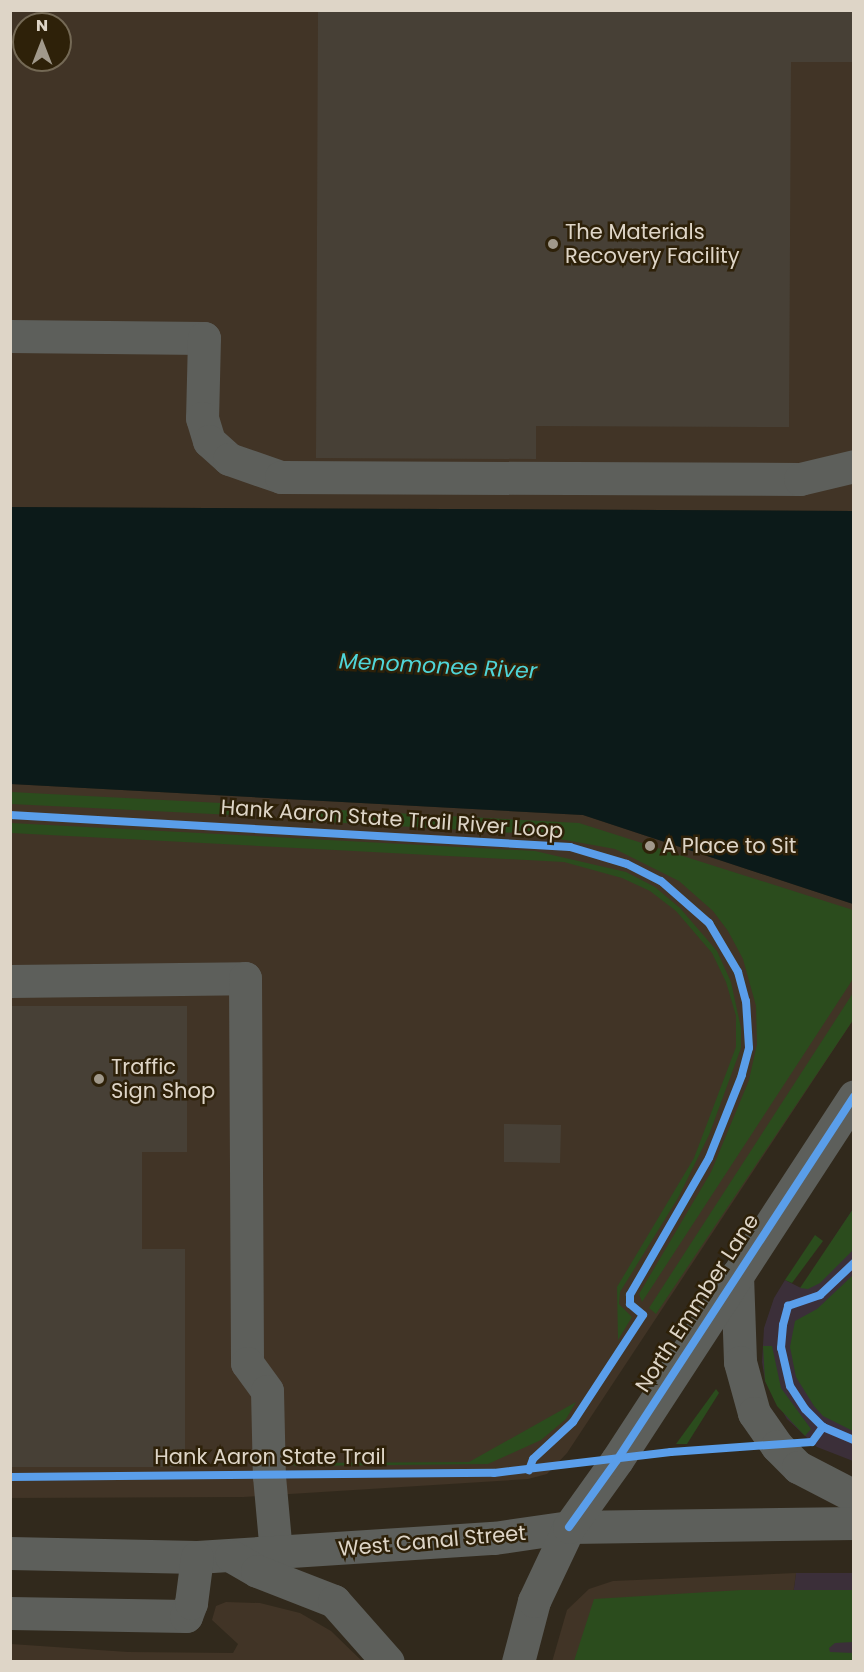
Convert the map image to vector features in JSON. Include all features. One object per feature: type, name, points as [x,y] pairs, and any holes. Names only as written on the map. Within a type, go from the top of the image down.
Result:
[{"type":"street","points":[[10,336],[204,338],[202,417],[209,441],[229,459],[281,477],[800,479],[854,466]]},
{"type":"street","points":[[10,981],[245,978],[247,1363],[267,1391],[268,1476],[276,1553]]},
{"type":"street","name":"North Emmber Lane","points":[[518,1662],[534,1601],[568,1527],[617,1460],[854,1096]]},
{"type":"street","points":[[736,1275],[740,1362],[754,1413],[777,1446],[798,1467],[854,1496]]},
{"type":"street","name":"West Canal Street","points":[[10,1552],[196,1557],[494,1539],[568,1527],[854,1523]]},
{"type":"street","points":[[230,1555],[257,1570],[334,1601],[388,1662]]},
{"type":"street","points":[[10,1613],[186,1616],[196,1557]]},
{"type":"shaded area","points":[[11,11],[853,11],[853,511],[11,507]]},
{"type":"shaded area","points":[[11,784],[583,815],[853,904],[853,1020],[567,1453],[547,1474],[528,1479],[243,1497],[11,1498]]},
{"type":"shaded area","points":[[853,1209],[853,1461],[817,1447],[787,1419],[765,1381],[762,1362],[764,1328],[774,1298],[785,1280],[801,1288]]},
{"type":"shaded area","points":[[796,1573],[853,1573],[853,1661],[784,1662]]},
{"type":"shaded area","points":[[796,1573],[784,1661],[552,1662],[567,1610],[589,1589],[613,1581]]},
{"type":"shaded area","points":[[226,1602],[260,1603],[300,1613],[331,1631],[362,1661],[11,1661],[11,1644],[128,1652],[233,1653],[238,1644],[212,1620],[216,1606]]},
{"type":"green space","points":[[10,792],[240,804],[233,815],[11,804]]},
{"type":"green space","points":[[302,808],[579,823],[853,910],[853,979],[642,1302],[639,1294],[711,1172],[749,1080],[757,1044],[756,1006],[743,959],[728,931],[713,911],[679,881],[615,849],[532,834],[311,821]]},
{"type":"green space","points":[[11,823],[535,851],[626,872],[655,887],[680,908],[717,951],[731,982],[741,1028],[741,1048],[709,1135],[678,1198],[620,1292],[619,1304],[632,1317],[618,1340],[617,1287],[694,1158],[736,1047],[736,1016],[726,982],[712,953],[676,911],[650,891],[622,878],[564,862],[11,833]]},
{"type":"green space","points":[[853,993],[853,1020],[656,1314],[649,1308]]},
{"type":"green space","points":[[853,1209],[853,1250],[820,1283],[808,1289],[800,1288]]},
{"type":"green space","points":[[815,1235],[823,1241],[792,1283],[785,1280]]},
{"type":"green space","points":[[853,1275],[853,1431],[823,1416],[814,1406],[796,1377],[790,1347],[795,1321],[817,1309]]},
{"type":"green space","points":[[763,1346],[772,1346],[781,1388],[811,1429],[805,1436],[777,1406],[765,1381]]},
{"type":"green space","points":[[716,1389],[719,1393],[687,1444],[676,1444]]},
{"type":"green space","points":[[576,1402],[566,1419],[541,1440],[488,1464],[295,1466],[280,1451],[299,1463],[469,1462]]},
{"type":"green space","points":[[741,1590],[853,1590],[853,1642],[835,1643],[829,1648],[830,1652],[853,1653],[853,1661],[574,1661],[594,1599]]},
{"type":"water","name":"Menomonee River","points":[[10,507],[853,511],[853,904],[583,815],[11,784]]},
{"type":"building","name":"The Materials Recovery Facility","points":[[318,10],[854,10],[854,62],[791,62],[789,427],[536,426],[536,459],[316,458]]},
{"type":"building","points":[[10,1006],[187,1006],[187,1152],[142,1152],[142,1249],[185,1249],[185,1467],[10,1467]]},
{"type":"building","points":[[504,1124],[561,1125],[560,1163],[504,1162]]},
{"type":"cycle path","name":"Hank Aaron State Trail River Loop","points":[[10,815],[570,847],[627,864],[661,881],[709,923],[738,972],[746,1001],[749,1048],[742,1075],[709,1158],[630,1295],[630,1304],[643,1315],[573,1422],[533,1459],[529,1470]]},
{"type":"cycle path","points":[[569,1527],[617,1460],[854,1096]]},
{"type":"cycle path","points":[[823,1427],[805,1409],[790,1386],[781,1348],[783,1325],[788,1306],[820,1295],[854,1263]]},
{"type":"cycle path","name":"Hank Aaron State Trail","points":[[10,1477],[494,1473],[671,1452],[812,1442],[823,1427],[854,1440]]},
{"type":"place","name":"The Materials Recovery Facility","points":[[553,244]]},
{"type":"place","name":"A Place to Sit","points":[[650,846]]},
{"type":"place","name":"Traffic Sign Shop","points":[[99,1079]]}]
